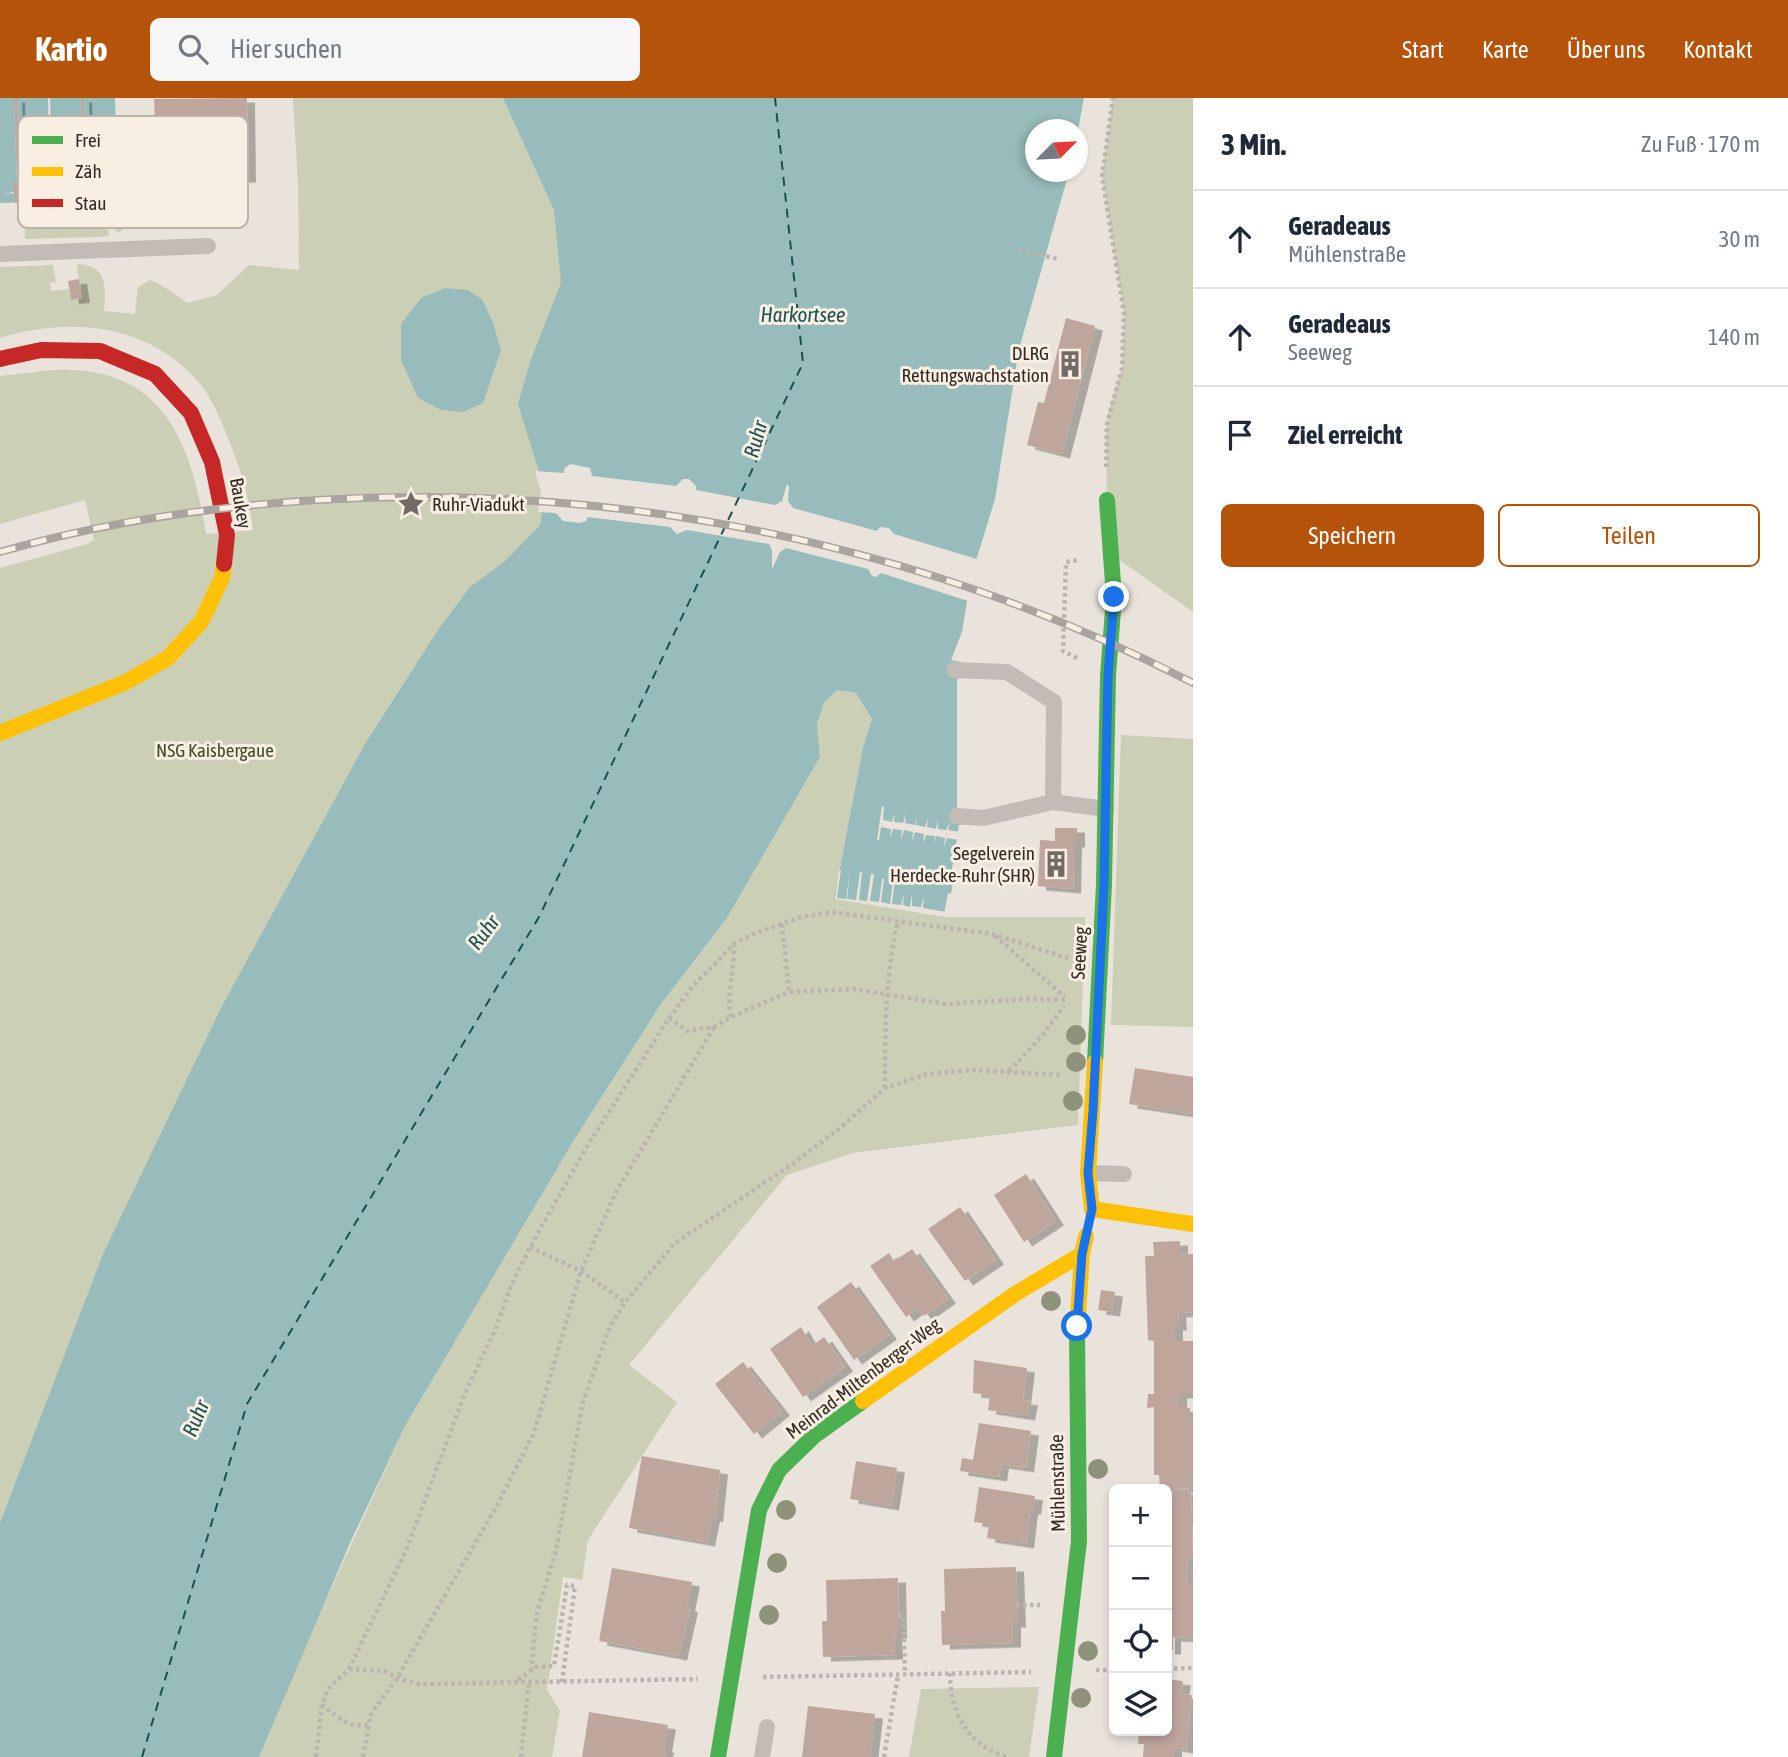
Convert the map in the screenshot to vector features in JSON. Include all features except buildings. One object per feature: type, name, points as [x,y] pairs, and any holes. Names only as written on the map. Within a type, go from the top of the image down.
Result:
[{"type":"street","name":"Baukey","points":[[0,359],[41,350],[100,351],[155,374],[191,413],[212,462],[227,535],[222,578],[201,622],[168,658],[126,682],[0,733]]},
{"type":"street","name":"Seeweg","points":[[1092,1209],[1088,1173],[1100,968],[1108,675],[1114,597],[1107,500]]},
{"type":"street","points":[[1092,1209],[1193,1224]]},
{"type":"street","name":"Mühlenstraße","points":[[1054,1757],[1079,1541],[1076,1361],[1082,1254],[1092,1209]]},
{"type":"street","name":"Meinrad-Miltenberger-Weg","points":[[718,1757],[759,1510],[779,1470],[814,1436],[1015,1294],[1082,1254]]},
{"type":"lane","points":[[0,254],[208,246]]},
{"type":"lane","points":[[954,670],[1007,672],[1054,702],[1053,802]]},
{"type":"lane","points":[[957,816],[983,818],[1053,802],[1105,809]]},
{"type":"lane","points":[[1088,1173],[1124,1174]]},
{"type":"lane","points":[[762,1757],[767,1727]]},
{"type":"path","points":[[1107,500],[1107,424],[1122,368],[1124,313],[1102,176],[1113,98]]},
{"type":"path","points":[[1019,250],[1058,259]]},
{"type":"path","points":[[316,1757],[322,1704],[328,1689],[349,1669],[407,1548],[465,1393],[530,1247],[586,1149],[668,1018],[693,986],[734,944],[801,917],[831,912],[992,934],[1100,968]]},
{"type":"path","points":[[885,1087],[886,994],[890,954],[898,920]]},
{"type":"path","points":[[782,924],[789,992]]},
{"type":"path","points":[[992,934],[1068,1000]]},
{"type":"path","points":[[731,1017],[728,1002],[735,961],[734,944]]},
{"type":"path","points":[[668,1018],[687,1031],[714,1027],[789,992],[853,989],[946,1004],[1027,999],[1068,1000]]},
{"type":"path","points":[[1009,1071],[1042,1037],[1068,1000]]},
{"type":"path","points":[[363,1757],[368,1725],[377,1703],[397,1678],[496,1507],[534,1433],[581,1271],[616,1192],[714,1027]]},
{"type":"path","points":[[531,1671],[537,1612],[556,1551],[583,1401],[610,1327],[625,1302],[675,1243],[794,1163],[841,1127],[885,1087],[927,1074],[972,1070],[1094,1079]]},
{"type":"path","points":[[530,1247],[581,1271],[625,1302]]},
{"type":"path","points":[[517,1681],[536,1667],[554,1666],[567,1585],[575,1586],[562,1682]]},
{"type":"path","points":[[898,1616],[903,1616],[905,1674]]},
{"type":"path","points":[[1172,1669],[1193,1668]]},
{"type":"path","points":[[349,1669],[384,1671],[418,1684],[1063,1671]]},
{"type":"path","points":[[950,1673],[952,1700],[966,1731],[978,1744],[1008,1757]]},
{"type":"path","points":[[884,1757],[898,1675]]},
{"type":"path","points":[[521,1757],[529,1682]]},
{"type":"path","points":[[322,1704],[350,1724],[368,1725]]},
{"type":"green space","name":"NSG Kaisbergaue","points":[[293,98],[625,98],[651,356],[0,1630],[0,568],[94,540],[85,500],[0,524],[0,376],[70,370],[103,374],[131,385],[153,401],[170,422],[183,447],[193,474],[206,534],[253,530],[238,465],[217,413],[201,385],[181,365],[159,349],[109,330],[55,327],[0,338],[0,267],[53,265],[56,282],[50,283],[51,291],[69,289],[71,300],[81,298],[77,264],[87,265],[100,273],[103,279],[104,311],[135,314],[138,287],[150,280],[188,303],[217,295],[249,265],[299,270]]},
{"type":"green space","points":[[1113,98],[1193,98],[1193,612],[1111,554],[1106,435],[1108,413],[1122,368],[1124,313],[1102,176]]},
{"type":"green space","points":[[25,228],[108,228],[109,236],[100,237],[25,239]]},
{"type":"green space","points":[[837,690],[856,693],[872,719],[863,747],[834,899],[945,917],[1085,917],[1078,1125],[853,1153],[787,1175],[629,1365],[677,1402],[588,1540],[582,1580],[563,1577],[547,1690],[560,1711],[552,1757],[259,1757],[302,1653],[405,1426],[574,1140],[661,1004],[727,918],[820,757],[817,725],[824,703]]},
{"type":"green space","points":[[1121,735],[1193,739],[1193,1027],[1111,1025]]},
{"type":"green space","points":[[1039,1687],[1029,1757],[909,1757],[921,1689]]},
{"type":"water","points":[[0,98],[14,98],[17,182],[14,192],[2,194],[18,193],[18,202],[0,203]]},
{"type":"water","points":[[17,98],[48,98],[48,116],[18,116],[18,126]]},
{"type":"water","points":[[50,98],[81,98],[82,116],[51,116]]},
{"type":"water","points":[[84,98],[115,98],[116,116],[85,116]]},
{"type":"water","points":[[503,98],[1084,98],[1080,119],[1025,119],[1025,182],[1066,182],[1019,349],[995,499],[971,577],[962,632],[951,660],[966,663],[967,676],[957,679],[957,808],[964,809],[963,825],[959,825],[952,869],[955,870],[951,894],[948,893],[944,914],[834,899],[863,747],[872,719],[856,693],[837,690],[824,703],[817,724],[820,757],[727,918],[661,1004],[574,1140],[405,1426],[350,1543],[259,1757],[0,1757],[0,1523],[103,1254],[221,1008],[365,744],[438,630],[470,587],[504,562],[540,525],[545,491],[518,404],[530,362],[561,283],[554,210]]},
{"type":"water","points":[[445,288],[467,290],[482,299],[501,350],[483,403],[463,412],[441,410],[418,398],[401,360],[401,324],[421,298]]},
{"type":"pier","points":[[570,464],[590,468],[592,476],[676,486],[683,479],[689,479],[696,486],[696,490],[775,505],[782,501],[787,484],[788,501],[793,508],[877,531],[880,527],[889,528],[894,534],[980,560],[974,578],[970,607],[968,601],[881,573],[876,577],[872,576],[868,569],[786,548],[780,552],[772,569],[772,550],[769,544],[687,530],[677,534],[670,527],[588,517],[580,523],[563,521],[556,513],[538,512],[541,492],[535,471],[564,473],[564,469]]},
{"type":"pier","points":[[882,806],[883,820],[892,822],[894,813],[894,822],[903,823],[906,814],[905,823],[915,825],[917,816],[916,825],[925,827],[928,818],[927,827],[936,829],[938,820],[938,829],[946,830],[950,822],[948,830],[959,832],[959,840],[947,838],[944,847],[945,838],[936,836],[934,845],[935,836],[926,835],[923,843],[924,834],[915,832],[912,841],[913,832],[904,830],[901,840],[902,830],[893,829],[890,838],[891,829],[881,827],[877,840]]},
{"type":"pier","points":[[839,870],[837,898],[846,899],[850,871],[847,899],[856,900],[862,872],[859,900],[867,901],[871,874],[874,874],[870,901],[879,902],[884,879],[881,902],[890,904],[895,881],[892,904],[901,905],[904,894],[903,905],[910,907],[912,894],[912,906],[921,907],[924,896],[923,908],[946,912],[945,915],[835,899]]},
{"type":"ferry route","points":[[142,1757],[247,1404],[539,917],[803,363],[775,98]]},
{"type":"railway","points":[[0,552],[78,532],[156,517],[316,500],[429,497],[543,501],[655,513],[767,533],[877,559],[985,593],[1090,634],[1193,683]]},
{"type":"traffic: fast","points":[[1095,1062],[1104,884],[1108,675],[1114,597],[1107,500]]},
{"type":"traffic: fast","points":[[1054,1757],[1079,1541],[1077,1330]]},
{"type":"traffic: fast","points":[[718,1757],[759,1510],[779,1470],[814,1436],[863,1401]]},
{"type":"traffic: slow","points":[[0,733],[126,682],[168,658],[201,622],[222,578],[224,564]]},
{"type":"traffic: slow","points":[[1095,1062],[1088,1173],[1092,1209],[1193,1224]]},
{"type":"traffic: slow","points":[[1077,1330],[1082,1254],[1086,1236]]},
{"type":"traffic: slow","points":[[863,1401],[1015,1294],[1082,1254]]},
{"type":"traffic: jam","points":[[0,359],[41,350],[100,351],[155,374],[191,413],[212,462],[227,535],[224,564]]},
{"type":"place","name":"DLRG Rettungswachstation","points":[[1070,364]]},
{"type":"place","name":"Ruhr-Viadukt","points":[[411,504]]},
{"type":"place","name":"Segelverein Herdecke-Ruhr (SHR)","points":[[1056,864]]},
{"type":"route","points":[[1077,1326],[1082,1254],[1092,1209],[1088,1173],[1104,884],[1108,675],[1114,597]]},
{"type":"water label","name":"Harkortsee","points":[[803,314]]},
{"type":"water label","name":"Ruhr","points":[[755,439]]},
{"type":"water label","name":"Ruhr","points":[[483,932]]},
{"type":"water label","name":"Ruhr","points":[[195,1418]]}]
